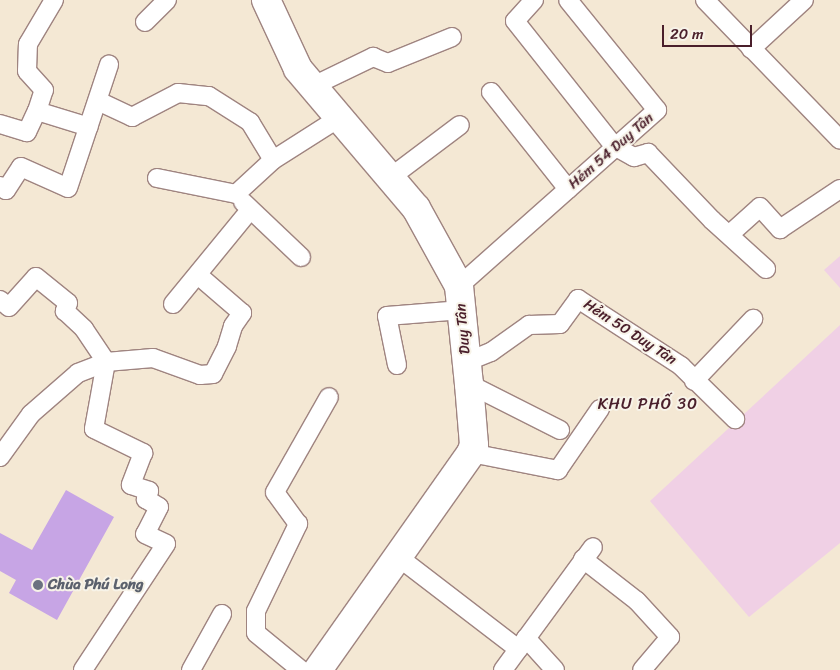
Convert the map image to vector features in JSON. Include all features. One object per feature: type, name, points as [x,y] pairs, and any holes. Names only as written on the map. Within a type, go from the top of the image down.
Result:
[{"type":"street","name":"Duy Tân","points":[[266,0],[298,69],[416,208],[460,298],[474,445],[471,453]]},
{"type":"street","points":[[318,670],[471,453]]},
{"type":"lane","points":[[0,124],[28,132],[44,90],[28,71],[28,44],[54,0]]},
{"type":"lane","points":[[145,22],[167,0]]},
{"type":"lane","points":[[534,0],[515,21],[614,146],[634,158],[648,153],[766,269]]},
{"type":"lane","name":"Hẻm 54 Duy Tân","points":[[460,298],[568,189],[614,146],[657,110],[568,0]]},
{"type":"lane","points":[[705,0],[840,140]]},
{"type":"lane","points":[[751,49],[804,0]]},
{"type":"lane","points":[[312,86],[373,58],[388,63],[452,37]]},
{"type":"lane","points":[[0,186],[6,190],[21,167],[68,188],[109,65]]},
{"type":"lane","points":[[490,92],[568,189]]},
{"type":"lane","points":[[98,101],[132,117],[178,93],[209,96],[250,122],[273,160]]},
{"type":"lane","points":[[37,111],[89,127]]},
{"type":"lane","points":[[236,194],[273,160],[339,118]]},
{"type":"lane","points":[[391,177],[460,125]]},
{"type":"lane","points":[[157,178],[236,194],[250,210],[301,258]]},
{"type":"lane","points":[[730,234],[760,207],[780,229],[840,189]]},
{"type":"lane","points":[[173,304],[250,210]]},
{"type":"lane","points":[[0,457],[31,414],[78,373],[106,362],[153,358],[200,375],[213,374],[227,346],[233,326],[242,313],[198,275]]},
{"type":"lane","points":[[0,300],[9,308],[36,277],[68,302],[65,311],[84,328],[106,362],[94,428],[143,453],[131,485],[149,491],[146,499],[159,508],[145,534],[166,544],[83,670]]},
{"type":"lane","points":[[397,365],[387,316],[460,298]]},
{"type":"lane","name":"Hẻm 50 Duy Tân","points":[[468,373],[490,352],[529,325],[560,324],[578,299],[681,366],[694,381],[735,419]]},
{"type":"lane","points":[[694,381],[753,319]]},
{"type":"lane","points":[[468,373],[560,430]]},
{"type":"lane","points":[[301,670],[256,634],[256,611],[298,524],[275,492],[329,397]]},
{"type":"lane","points":[[471,453],[558,470],[600,409]]},
{"type":"lane","points":[[503,670],[588,553],[637,601],[670,637],[642,670]]},
{"type":"lane","points":[[397,556],[522,643],[555,670]]},
{"type":"lane","points":[[191,670],[222,614]]},
{"type":"shaded area","points":[[840,256],[840,288],[824,270]]},
{"type":"shaded area","points":[[840,325],[840,543],[749,617],[650,501]]},
{"type":"building","name":"Chùa Phú Long","points":[[66,490],[114,517],[57,620],[9,593],[16,580],[0,571],[0,533],[32,550]]},
{"type":"place","name":"Chùa Phú Long","points":[[38,585]]},
{"type":"district","name":"KHU PHỐ 30","points":[[648,404]]}]
